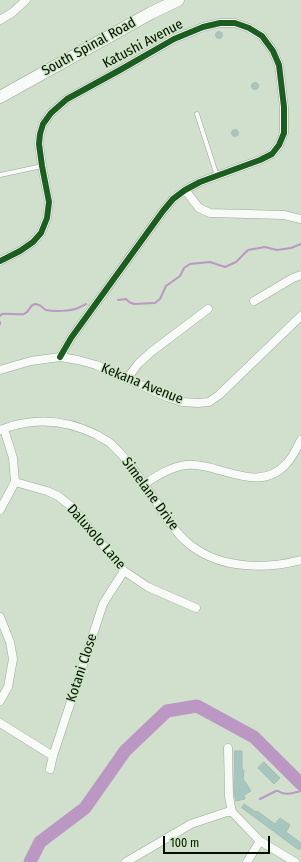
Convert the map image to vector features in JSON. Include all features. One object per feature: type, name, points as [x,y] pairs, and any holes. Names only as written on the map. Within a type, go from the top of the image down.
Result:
[{"type":"street","points":[[0,20],[13,12],[26,0]]},
{"type":"street","name":"South Spinal Road","points":[[0,97],[151,13],[178,0]]},
{"type":"street","name":"Katushi Avenue","points":[[0,261],[20,251],[33,242],[41,233],[47,218],[49,202],[39,144],[43,124],[50,113],[67,99],[174,39],[203,27],[220,23],[235,23],[249,28],[262,36],[274,51],[279,65],[284,107],[284,133],[279,145],[272,154],[260,160],[200,182],[185,190],[173,199],[70,338],[60,357]]},
{"type":"street","points":[[185,190],[199,208],[210,213],[284,215],[300,217]]},
{"type":"street","points":[[254,301],[293,278],[301,275]]},
{"type":"street","points":[[127,379],[138,364],[151,352],[208,309]]},
{"type":"street","name":"Kekana Avenue","points":[[0,370],[31,361],[60,357],[96,365],[167,397],[182,402],[209,402],[219,395],[301,316]]},
{"type":"street","name":"Simelane Drive","points":[[2,430],[19,424],[38,421],[64,423],[87,430],[108,442],[124,457],[177,533],[193,547],[212,558],[234,564],[264,566],[301,560]]},
{"type":"street","points":[[0,510],[15,482],[13,458],[2,430]]},
{"type":"street","points":[[144,484],[167,470],[185,465],[202,465],[249,478],[266,477],[279,471],[288,462],[301,440]]},
{"type":"street","name":"Daluxolo Lane","points":[[15,482],[47,490],[58,496],[72,507],[124,571],[148,588],[196,608]]},
{"type":"street","name":"Kotani Close","points":[[50,769],[103,604],[124,571]]},
{"type":"street","points":[[0,617],[10,642],[13,659],[8,687],[0,701]]},
{"type":"street","points":[[0,723],[53,756]]},
{"type":"street","points":[[228,748],[229,797],[233,814]]},
{"type":"street","points":[[126,862],[191,824],[227,812],[233,814],[260,841],[295,862]]},
{"type":"street","points":[[247,862],[260,841]]},
{"type":"lane","points":[[197,114],[217,176]]},
{"type":"lane","points":[[0,175],[42,166]]},
{"type":"building","points":[[219,31],[222,32],[222,38],[219,39],[216,38],[215,35],[216,32]]},
{"type":"building","points":[[255,82],[258,83],[258,89],[255,90],[252,89],[251,86],[252,83]]},
{"type":"building","points":[[235,129],[238,130],[238,136],[235,137],[232,136],[231,133],[232,130]]},
{"type":"building","points":[[235,751],[242,751],[242,770],[244,770],[243,780],[251,791],[244,795],[245,799],[236,801],[234,792]]},
{"type":"building","points":[[264,762],[280,778],[274,784],[258,768]]},
{"type":"building","points":[[244,804],[275,824],[280,818],[290,825],[286,832],[301,843],[299,850],[242,808]]},
{"type":"waterway","points":[[118,300],[126,299],[134,304],[155,303],[160,299],[166,286],[180,276],[184,268],[190,264],[210,262],[225,267],[236,262],[248,250],[265,247],[277,250],[291,248],[301,244]]},
{"type":"waterway","points":[[0,316],[2,314],[24,314],[35,304],[40,305],[49,311],[75,309],[86,304]]},
{"type":"waterway","points":[[30,862],[40,842],[85,808],[125,751],[167,711],[197,706],[254,737],[301,784]]},
{"type":"waterway","points":[[260,799],[276,791],[286,794],[301,791]]},
{"type":"cycle path","points":[[0,261],[20,251],[33,242],[41,233],[47,218],[49,202],[39,144],[40,134],[43,124],[51,113],[67,99],[174,39],[203,27],[220,23],[235,23],[249,28],[262,36],[273,51],[279,65],[284,107],[284,133],[279,145],[272,154],[260,160],[200,182],[185,190],[173,199],[71,338],[60,357]]}]
